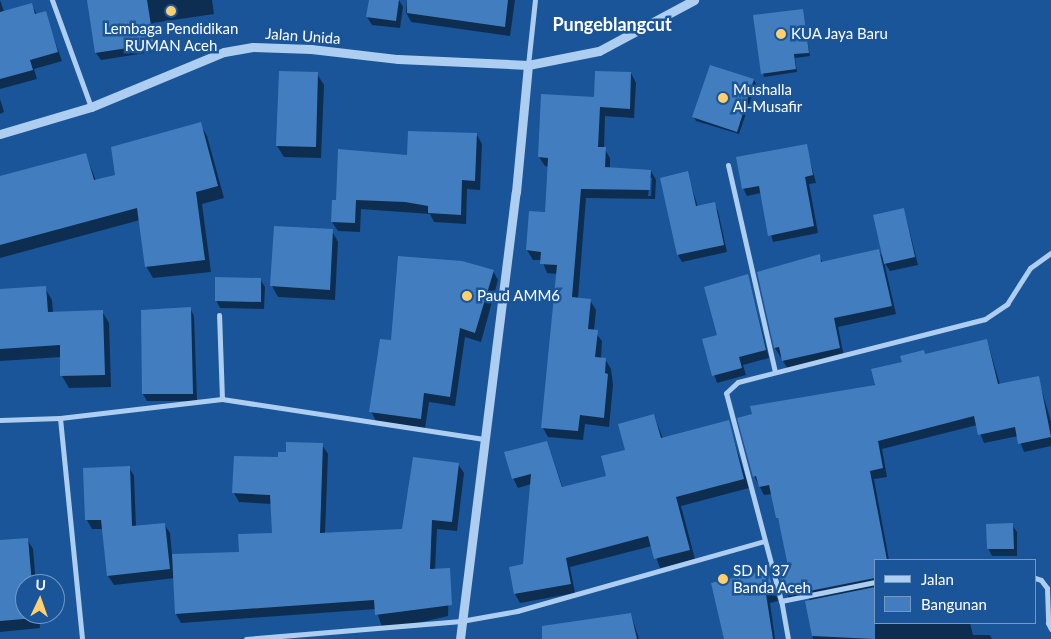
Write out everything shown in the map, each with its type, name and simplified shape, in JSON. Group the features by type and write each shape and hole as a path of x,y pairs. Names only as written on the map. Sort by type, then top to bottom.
{"street":[{"path":"52,0 91,107"},
{"path":"460,639 516,192 535,0"},
{"name":"Jalan Unida","path":"0,134 91,107 224,52 253,47 310,49 398,59 528,65 599,51 694,0"},
{"path":"728,165 775,372"},
{"path":"788,639 781,601 726,393 738,382 995,314 1007,304 1030,268 1051,253"},
{"path":"220,315 222,399"},
{"path":"0,420 60,418 222,399 484,439"},
{"path":"60,418 82,639"},
{"path":"246,639 461,621 517,611 764,541"},
{"path":"1036,578 1041,580 1047,588 1048,623 1051,629"},
{"path":"781,601 874,582"}],"building":[{"path":"87,0 147,0 154,44 95,53"},
{"path":"369,0 399,0 396,21 366,17"},
{"path":"407,0 508,0 505,27 407,13"},
{"path":"32,3 35,14 46,11 58,52 30,60 33,70 0,79 0,12"},
{"name":"KUA Jaya Baru","path":"803,9 809,53 794,54 796,69 761,74 753,15"},
{"name":"Mushalla Al-Musafir","path":"710,65 754,79 737,132 692,117"},
{"path":"279,71 318,72 316,147 276,146"},
{"path":"595,71 631,72 630,109 600,107 598,147 606,147 605,167 651,170 650,190 581,189 572,297 591,299 588,329 598,330 595,357 606,358 605,373 608,374 604,418 580,415 578,431 541,428 557,265 540,264 541,252 526,250 529,211 545,212 548,158 538,157 541,94 594,97"},
{"path":"201,122 218,186 196,192 205,260 145,267 137,208 0,245 0,176 86,153 94,180 115,175 111,147"},
{"path":"408,131 477,133 475,181 462,180 461,215 428,213 428,206 405,202 356,200 355,223 331,222 332,200 336,200 338,149 407,155"},
{"path":"807,144 813,175 805,177 814,226 768,236 759,186 742,189 736,157"},
{"path":"688,171 696,206 715,202 724,245 677,255 660,178"},
{"path":"904,208 915,257 884,264 873,215"},
{"path":"274,226 333,229 330,290 270,286"},
{"path":"879,249 892,306 834,318 840,348 782,361 779,347 774,348 757,272 820,254 821,262"},
{"path":"398,256 462,261 494,270 475,333 460,328 450,397 424,393 421,419 369,412 380,339 391,340"},
{"path":"748,274 766,350 739,357 742,368 712,376 702,339 717,335 704,287"},
{"path":"215,277 261,278 261,302 215,301"},
{"path":"46,286 48,312 103,310 105,375 60,376 60,345 0,349 0,289"},
{"path":"191,307 193,394 142,394 141,310"},
{"path":"987,339 998,384 1039,376 1051,437 1018,444 1015,427 978,435 974,416 878,441 883,468 870,471 887,559 874,559 874,578 804,592 803,587 783,591 777,568 788,566 778,518 776,518 769,485 759,487 756,476 753,477 737,418 752,414 750,406 875,385 871,369 902,362 900,356 924,350 925,354"},
{"path":"654,414 661,438 729,420 744,479 676,497 690,550 654,559 648,536 566,558 571,584 514,594 509,567 523,564 531,474 512,479 504,452 547,441 562,487 606,476 601,456 625,450 618,424"},
{"path":"286,442 323,443 320,533 402,529 413,457 459,463 452,522 432,520 430,569 450,568 452,605 375,615 374,600 175,614 172,554 239,552 238,534 272,533 270,495 232,493 234,456 278,457 278,452 286,452"},
{"path":"130,466 132,526 165,523 170,569 107,576 101,520 85,520 83,468"},
{"path":"1013,523 1014,549 987,549 986,524"},
{"path":"28,538 31,574 15,574 15,620 0,621 0,540"},
{"path":"768,570 774,592 766,594 773,639 724,639 711,583"},
{"path":"874,587 875,639 812,636 805,601"},
{"path":"631,613 637,639 542,639 542,626"}],"place":[{"name":"Lembaga Pendidikan RUMAN Aceh","path":"171,11"},
{"name":"KUA Jaya Baru","path":"781,34"},
{"name":"Mushalla Al-Musafir","path":"723,98"},
{"name":"Paud AMM6","path":"467,296"},
{"name":"SD N 37 Banda Aceh","path":"723,579"}],"district":[{"name":"Pungeblangcut","path":"612,24"}]}
